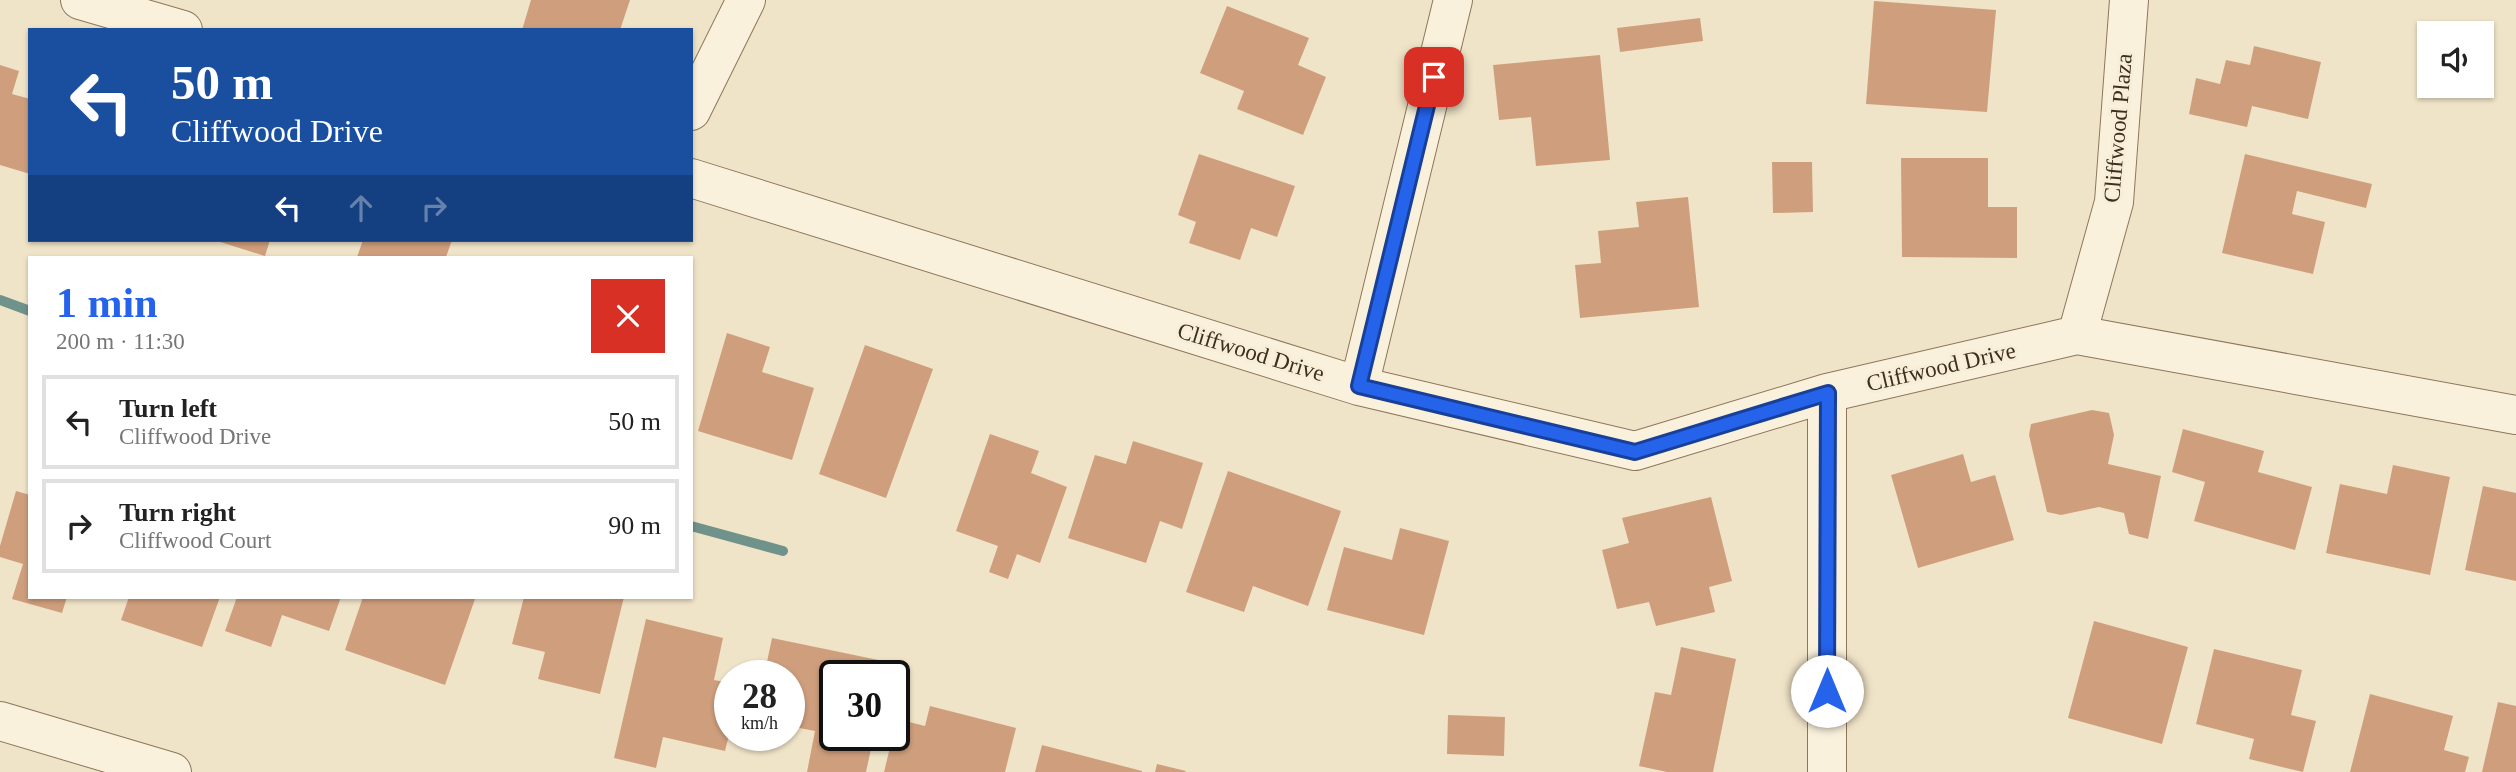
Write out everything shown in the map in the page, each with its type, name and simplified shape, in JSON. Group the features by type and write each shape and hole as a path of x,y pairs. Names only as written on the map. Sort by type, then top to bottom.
{"street":[{"path":"80,0 176,28"},
{"path":"693,107 746,0"},
{"path":"1359,386 1453,0"},
{"name":"Cliffwood Plaza","path":"2077,335 2114,202 2129,0"},
{"name":"Cliffwood Drive","path":"693,179 1359,386 1635,452 1828,393 2077,335 2516,415"},
{"path":"1827,772 1828,393"},
{"path":"0,721 172,772"}],"building":[{"path":"531,0 630,0 621,28 523,28"},
{"path":"1874,1 1996,10 1987,112 1866,104"},
{"path":"1227,6 1309,38 1298,65 1326,77 1303,135 1237,109 1244,91 1200,73"},
{"path":"1700,18 1703,41 1620,52 1617,28"},
{"path":"2254,46 2321,62 2308,119 2252,106 2247,127 2189,114 2196,78 2220,84 2226,60 2250,65"},
{"path":"1600,55 1610,160 1536,166 1531,117 1499,120 1493,65"},
{"path":"0,65 19,71 12,94 28,98 28,173 0,165"},
{"path":"1199,154 1295,186 1277,237 1251,228 1240,260 1189,243 1196,222 1178,215"},
{"path":"2245,154 2372,184 2366,208 2297,191 2292,214 2325,222 2313,274 2222,253"},
{"path":"1901,158 1988,158 1988,207 2017,207 2017,258 1902,257"},
{"path":"1772,162 1812,162 1813,212 1773,213"},
{"path":"1688,197 1699,307 1580,318 1575,265 1601,263 1598,231 1639,227 1636,202"},
{"path":"220,242 269,242 265,256"},
{"path":"362,242 451,242 446,256 357,256"},
{"path":"727,333 770,347 762,372 814,388 792,460 698,431"},
{"path":"865,345 933,369 886,498 819,474"},
{"path":"2092,410 2109,413 2114,435 2108,464 2161,476 2148,539 2129,534 2124,513 2099,507 2061,515 2047,512 2029,435 2031,424"},
{"path":"2183,429 2264,451 2258,472 2312,487 2295,550 2194,521 2205,482 2172,472"},
{"path":"990,434 1039,451 1031,473 1067,487 1040,563 1017,554 1008,579 989,572 998,546 956,531"},
{"path":"1133,441 1203,463 1182,529 1160,521 1146,563 1068,538 1095,455 1126,464"},
{"path":"1963,454 1971,482 1995,475 2014,540 1918,568 1891,475"},
{"path":"2393,465 2450,477 2430,575 2326,553 2340,484 2387,494"},
{"path":"1228,471 1341,511 1308,606 1253,586 1244,612 1186,592"},
{"path":"2483,486 2516,493 2516,581 2465,570"},
{"path":"16,491 28,494 28,599 66,599 62,613 12,599 23,564 0,557 0,546"},
{"path":"1711,497 1732,581 1709,587 1715,612 1656,626 1649,602 1617,609 1602,550 1629,543 1622,518"},
{"path":"1400,528 1449,541 1424,635 1327,610 1344,547 1392,560"},
{"path":"128,599 219,599 202,647 121,620"},
{"path":"236,599 340,599 329,631 282,615 271,647 225,631"},
{"path":"362,599 475,599 445,685 345,650"},
{"path":"523,599 624,599 600,694 538,679 545,652 512,644"},
{"path":"646,619 723,638 718,660 714,660 714,749 663,737 656,768 614,758"},
{"path":"2094,621 2188,647 2162,744 2068,718"},
{"path":"772,638 878,660 819,660 819,751 871,751 866,772 807,772 815,731 805,729 805,660 767,660"},
{"path":"1681,647 1736,659 1713,772 1667,772 1639,766 1655,692 1671,695"},
{"path":"2214,649 2302,670 2291,715 2316,721 2303,772 2249,759 2254,739 2196,724"},
{"path":"2370,694 2453,716 2444,750 2469,757 2465,772 2350,772"},
{"path":"2498,702 2516,706 2516,772 2482,772"},
{"path":"930,706 1016,728 1005,772 884,772 889,751 910,751 910,722 925,726"},
{"path":"1448,715 1505,717 1504,756 1447,754"},
{"path":"1042,745 1142,771 1142,772 1035,772"},
{"path":"1157,764 1186,771 1155,772"}],"waterway":[{"path":"0,300 28,310"},
{"path":"693,527 783,551"}],"route":[{"path":"1434,77 1359,386 1635,452 1828,393 1827,691"}]}
